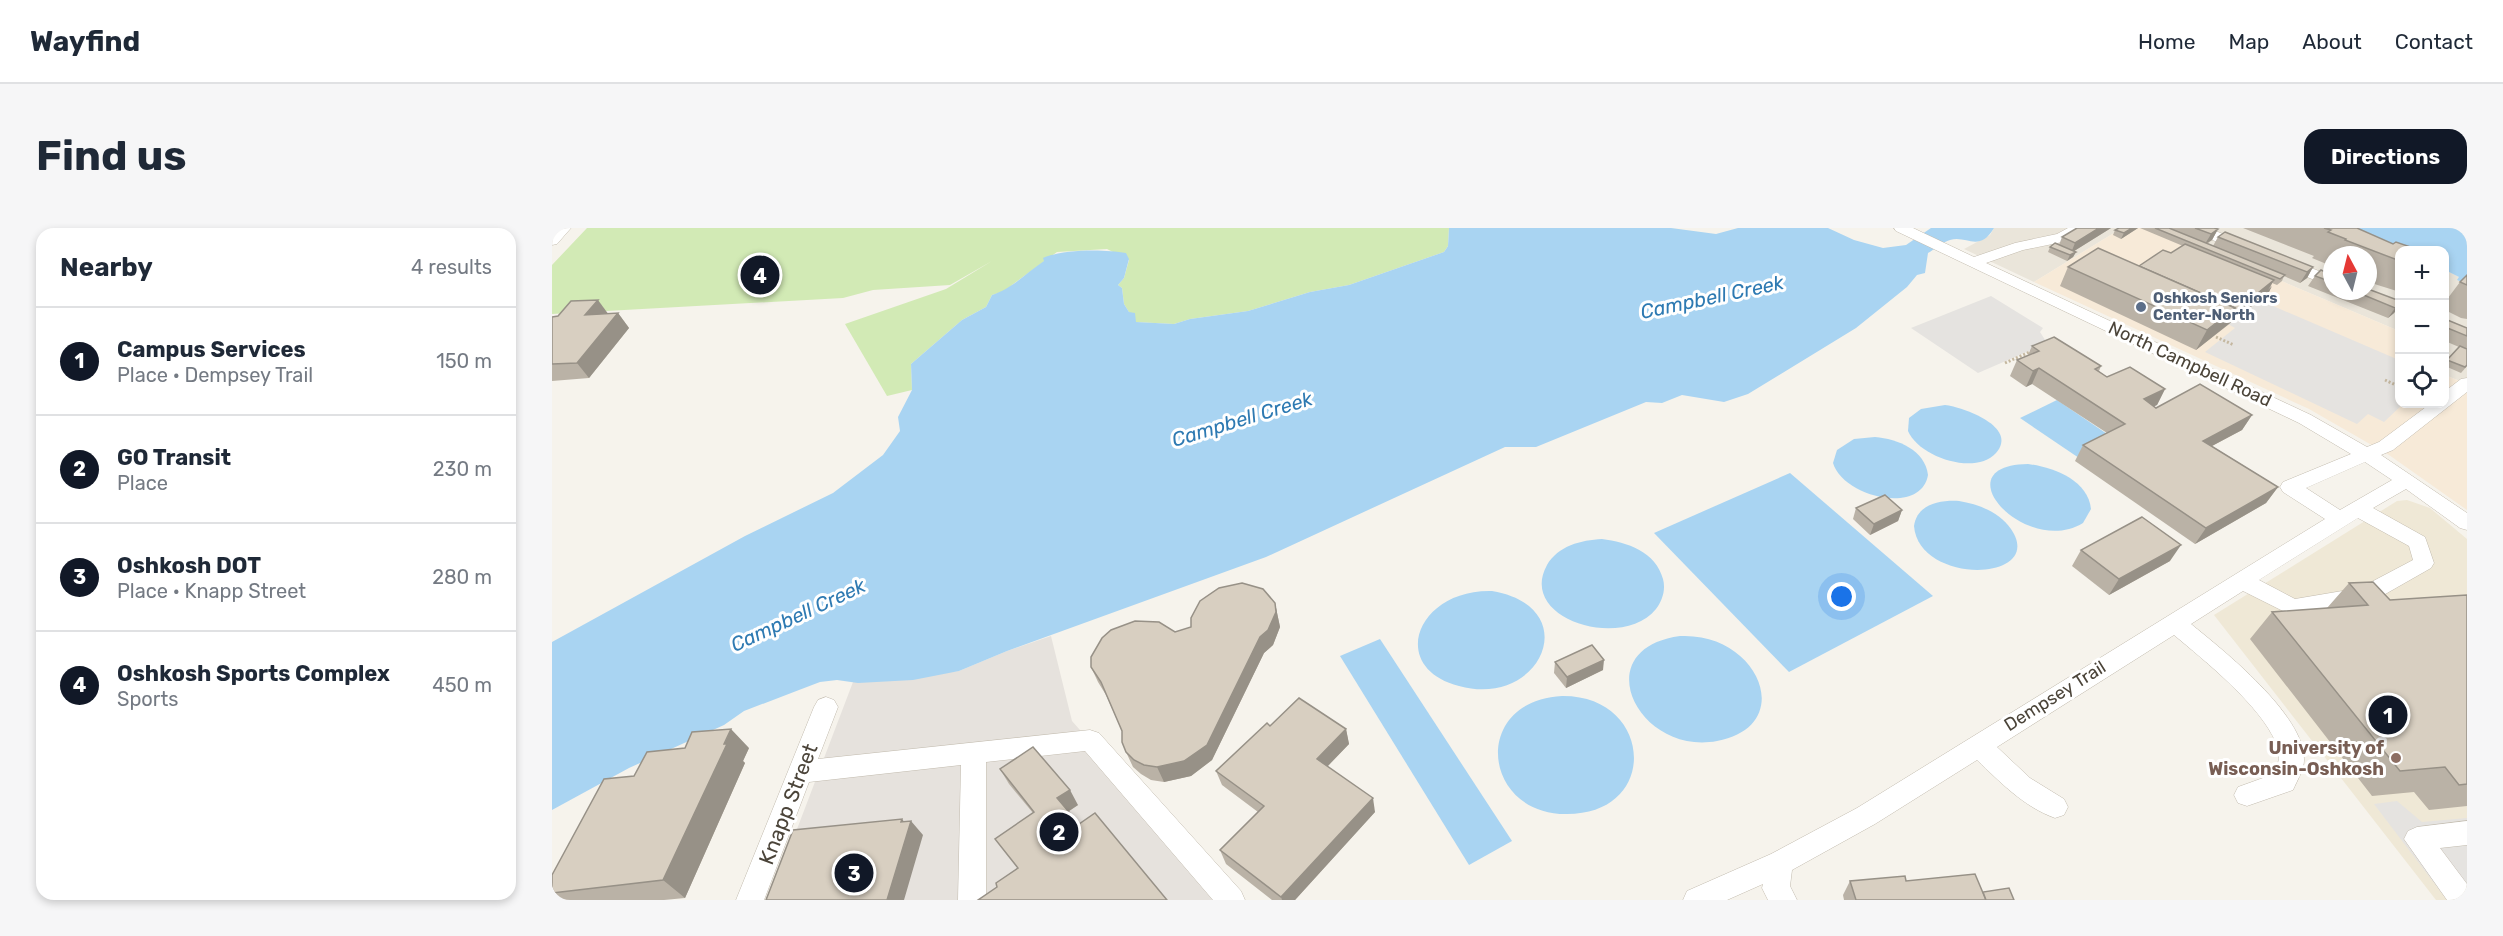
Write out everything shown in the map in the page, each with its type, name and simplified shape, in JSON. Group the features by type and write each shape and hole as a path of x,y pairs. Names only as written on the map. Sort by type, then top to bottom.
{"street":[{"path":"552,241 564,228"},
{"name":"North Campbell Road","path":"1901,228 2276,404 2369,455 2467,523"},
{"path":"1973,262 2020,246 2062,238 2078,228"},
{"path":"2195,228 2323,278"},
{"path":"2449,398 2467,383"},
{"path":"2241,580 2293,608 2365,595 2424,563 2418,542 2289,487 2386,446 2436,408"},
{"name":"Dempsey Trail","path":"1697,900 1780,863 1866,816 2241,580 2407,480"},
{"path":"2174,622 2241,680 2283,730 2292,759 2284,782 2247,795"},
{"name":"Knapp Street","path":"750,900 826,707"},
{"path":"801,772 1090,740 1231,900"},
{"path":"1978,744 2021,786 2055,807"},
{"path":"969,898 974,753"},
{"path":"2463,900 2417,839 2467,833"},
{"path":"1780,863 1776,888 1783,900"}],"path":[{"path":"2216,337 2234,345"},
{"path":"2005,363 2036,349"},
{"path":"2385,380 2395,385"}],"shaded area":[{"path":"1994,228 2122,228 2034,282 1964,249 1990,235"},
{"path":"2122,228 2157,228 2395,329 2395,408 2449,408 2449,377 2467,384 2467,510 2389,455 2309,409 2034,282"},
{"path":"2157,228 2348,228 2395,249 2395,329 2326,300 2377,300 2377,246 2323,246 2323,299"},
{"path":"2449,272 2467,284 2467,384 2449,377"},
{"path":"1991,296 2043,328 2040,332 2047,343 1978,373 1911,328"},
{"path":"2259,300 2395,358 2395,408 2399,408 2384,422 2368,414 2357,424 2205,352 2235,328 2228,324"},
{"name":"University of Wisconsin-Oshkosh","path":"2407,500 2430,508 2467,539 2467,900 2436,900 2214,615 2397,501"},
{"path":"1051,636 1072,721 1231,900 770,900 853,682 959,671"},
{"path":"2397,801 2422,822 2467,818 2467,900 2447,900 2374,804"}],"green space":[{"path":"587,228 1449,228 1448,246 1444,252 1349,285 1310,292 1248,311 1190,319 1174,324 1135,322 1124,304 1122,288 1118,285 1124,278 1129,260 1107,249 1057,252 1012,285 1009,290 992,295 986,307 962,320 911,364 912,390 887,396 845,324 946,289 992,261 950,285 873,290 843,298 552,314 552,265"}],"water":[{"name":"Campbell Creek","path":"1449,228 1671,228 1716,234 1738,228 1828,228 1854,240 1883,248 1906,245 1931,228 1994,228 1983,240 1973,242 1950,240 1928,253 1925,273 1917,275 1907,287 1856,328 1748,394 1724,402 1682,395 1662,403 1646,402 1536,447 1505,447 1266,557 1007,651 959,671 913,680 858,683 837,680 820,682 744,711 724,725 629,768 552,810 552,642 745,536 833,493 883,455 900,431 898,417 912,390 911,364 962,320 986,307 992,295 1019,280 1044,261 1043,258 1061,253 1084,251 1126,253 1129,259 1124,278 1118,285 1122,288 1124,304 1129,312 1135,313 1136,322 1174,324 1190,319 1248,311 1310,292 1349,285 1444,252 1448,246"},
{"path":"2348,228 2467,228 2467,284 2457,280 2459,277 2449,272 2449,246 2395,246 2395,249"},
{"path":"2057,400 2116,440 2079,458 2020,418"},
{"path":"1945,405 1975,414 1995,427 2000,435 2001,444 1996,453 1987,460 1962,463 1948,460 1923,449 1908,431 1909,418 1921,409"},
{"path":"1875,437 1901,443 1922,459 1928,475 1922,488 1912,495 1898,498 1882,497 1866,493 1851,485 1840,475 1833,463 1837,450 1854,439"},
{"path":"2028,464 2058,472 2083,490 2091,509 2083,523 2061,531 2038,529 2017,520 2001,507 1992,492 1991,479 2003,468"},
{"path":"1790,473 1933,596 1789,672 1654,533"},
{"path":"1944,501 1959,501 1988,510 2006,523 2011,529 2017,547 2012,559 1997,567 1978,570 1956,567 1936,559 1921,546 1914,526 1920,513 1930,505"},
{"path":"1602,539 1639,550 1654,562 1659,570 1664,583 1662,599 1656,609 1640,621 1620,627 1599,628 1578,623 1559,614 1547,601 1542,584 1547,565 1552,558 1571,545"},
{"path":"1492,591 1521,601 1538,616 1544,634 1542,653 1530,670 1512,683 1488,689 1459,686 1437,676 1423,663 1418,647 1420,631 1430,615 1445,602 1466,594"},
{"path":"1680,636 1708,639 1730,649 1748,664 1758,681 1762,700 1756,718 1742,732 1717,741 1689,741 1665,733 1646,718 1633,699 1629,679 1635,660 1651,645"},
{"path":"1380,639 1512,841 1469,865 1340,656"},
{"path":"1562,696 1592,701 1614,714 1628,733 1634,755 1631,776 1619,795 1598,809 1567,814 1539,809 1517,797 1504,778 1498,757 1501,736 1512,717 1532,703"}],"building":[{"path":"2077,228 2099,228 2075,243 2062,237"},
{"path":"2132,228 2124,233 2115,230"},
{"path":"2155,228 2169,228 2285,275 2280,279"},
{"path":"2195,228 2214,228 2218,229 2211,234"},
{"path":"2324,228 2357,228 2393,244 2396,242 2408,246 2395,246 2395,259 2377,252 2377,246 2361,246 2328,232 2331,230"},
{"path":"2225,232 2313,267 2307,272 2218,237"},
{"path":"2055,243 2076,252 2070,255 2050,247"},
{"path":"2185,244 2274,280 2233,313 2235,308 2139,266 2163,250 2171,253"},
{"path":"2098,248 2235,308 2207,330 2068,267"},
{"path":"2321,270 2323,271 2323,279 2315,276"},
{"path":"2467,275 2467,285 2460,282"},
{"path":"2377,292 2395,299 2395,308 2376,300"},
{"path":"598,300 585,315 618,313 577,363 552,364 552,317 558,316 571,301"},
{"path":"2449,321 2467,328 2467,336 2449,329"},
{"path":"2054,337 2101,366 2095,369 2107,377 2130,367 2165,389 2144,399 2156,408 2200,384 2252,415 2203,441 2278,487 2206,528 2083,445 2125,424 2039,368 2033,371 2017,360 2039,351 2032,346"},
{"path":"2460,346 2467,349 2465,367 2449,361"},
{"path":"1885,495 1902,510 1874,524 1856,508"},
{"path":"2142,517 2181,545 2119,579 2081,550"},
{"path":"2373,582 2390,600 2467,595 2467,784 2459,785 2445,767 2400,771 2272,612 2368,605 2349,583"},
{"path":"1242,583 1263,589 1275,603 1276,612 1268,630 1260,637 1207,745 1184,761 1157,767 1144,765 1134,760 1126,752 1122,742 1122,731 1101,682 1091,667 1091,657 1102,638 1111,630 1135,621 1159,622 1175,632 1191,627 1191,618 1200,601 1219,588"},
{"path":"1592,645 1604,660 1567,677 1555,662"},
{"path":"1299,698 1346,729 1317,759 1373,798 1281,897 1220,850 1264,806 1216,771 1267,723 1270,726"},
{"path":"731,729 724,744 727,744 663,880 552,893 552,875 604,779 634,776 647,752 685,748 692,732"},
{"path":"1033,747 1070,790 1057,798 1079,824 1095,813 1167,900 978,900 997,887 996,883 1018,868 995,839 1034,812 1000,769"},
{"path":"902,819 901,822 911,821 887,900 766,900 793,830"},
{"path":"1975,874 1986,900 1856,900 1850,881 1905,876 1906,881"},
{"path":"2009,888 2014,900 1986,900 1983,892"}],"place":[{"name":"Oshkosh Sports Complex","path":"760,275"},
{"name":"Oshkosh Seniors Center-North","path":"2141,307"},
{"name":"Campus Services","path":"2388,715"},
{"name":"University of Wisconsin-Oshkosh","path":"2396,758"},
{"name":"GO Transit","path":"1059,832"},
{"name":"Oshkosh DOT","path":"854,873"}]}
